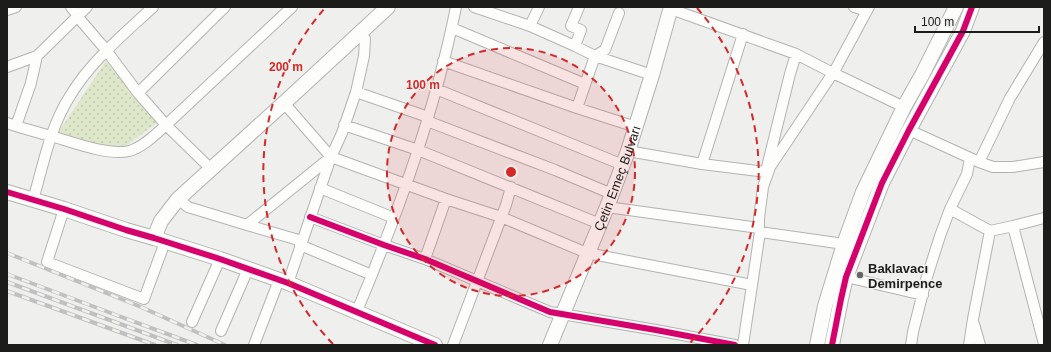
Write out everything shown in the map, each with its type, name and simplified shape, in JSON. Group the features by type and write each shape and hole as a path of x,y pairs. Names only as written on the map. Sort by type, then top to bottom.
{"street":[{"path":"7,10 16,7"},
{"path":"71,7 166,125 212,170"},
{"path":"7,67 38,56 87,7"},
{"path":"33,200 51,136 69,97 85,74 106,50 153,7"},
{"path":"138,92 225,7"},
{"path":"38,56 31,83 11,125 93,149 114,152 128,151 136,148 148,140 166,125 292,7"},
{"path":"64,209 47,262 144,299 160,240 161,221 178,200 388,7"},
{"path":"357,311 384,245 418,150 436,89 456,7"},
{"path":"474,7 530,26 595,56 652,75"},
{"path":"530,26 539,7"},
{"path":"575,46 581,30 572,26 579,7"},
{"path":"763,187 770,167 833,73 868,9 854,7"},
{"path":"817,345 826,306 844,244 863,192 904,107 922,75 956,7"},
{"path":"832,345 846,277 882,183 909,130 964,31 972,7"},
{"path":"671,8 796,54 904,107"},
{"name":"Çetin Emeç Bulvarı","path":"550,345 610,200 628,151 671,8"},
{"path":"577,108 595,56 605,50 619,13"},
{"path":"452,28 585,84"},
{"path":"254,345 301,243 331,157 342,133 356,92 364,56 365,39 361,33"},
{"path":"702,164 743,34"},
{"path":"911,345 923,295 940,236 950,209 974,160 1044,42"},
{"path":"743,345 760,230 759,218 763,187 796,54"},
{"path":"443,61 636,127"},
{"path":"436,89 622,165"},
{"path":"356,92 555,170 610,200 760,230 844,244"},
{"path":"284,103 331,157 406,185 501,217 588,253 752,285"},
{"path":"344,125 418,150 600,224"},
{"path":"909,130 974,160 993,167 1013,167 1044,162"},
{"path":"628,151 702,164 766,172"},
{"path":"247,225 331,157"},
{"path":"453,345 511,187"},
{"path":"320,188 394,218"},
{"path":"7,192 220,259 283,281 435,345"},
{"path":"425,259 446,199"},
{"path":"178,200 188,207 301,243 372,275"},
{"path":"950,209 990,231 1044,219"},
{"path":"310,217 425,259 550,312 735,345"},
{"path":"1013,226 1044,344"},
{"path":"969,345 990,231"},
{"path":"192,322 220,259"},
{"path":"221,331 248,269"},
{"path":"846,277 923,295"},
{"path":"973,319 980,345"},
{"path":"541,345 556,332"},
{"path":"679,345 680,334"}],"green space":[{"path":"106,61 158,122 126,146 97,145 58,133"}],"railway":[{"path":"7,253 141,307 225,345"},
{"path":"7,274 197,345"},
{"path":"7,282 177,345"},
{"path":"7,291 155,345"}],"cycle path":[{"path":"832,345 846,277 882,183 963,31 972,7"},
{"path":"7,192 220,259 288,283 435,345"},
{"path":"310,217 425,259 550,312 735,345"}],"place":[{"name":"Baklavacı Demirpence","path":"860,275"}]}
